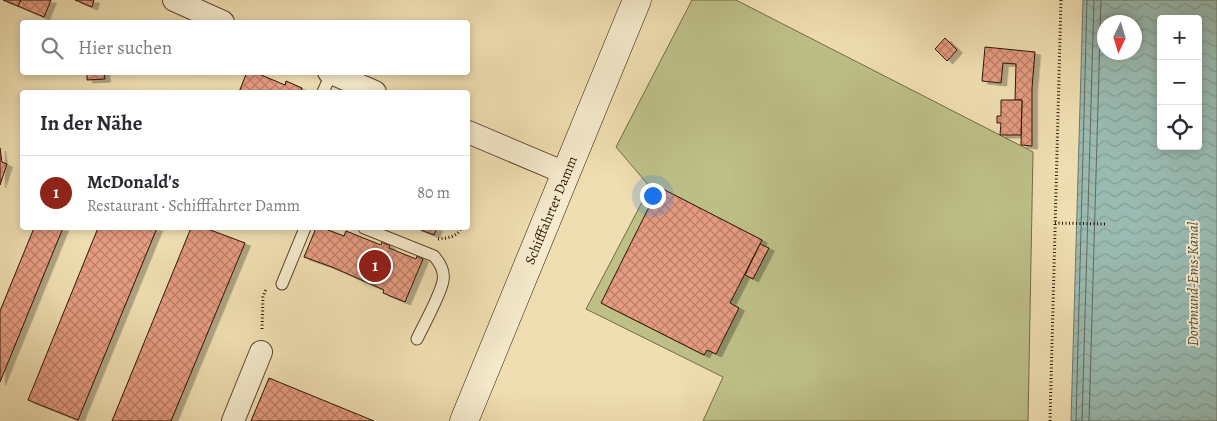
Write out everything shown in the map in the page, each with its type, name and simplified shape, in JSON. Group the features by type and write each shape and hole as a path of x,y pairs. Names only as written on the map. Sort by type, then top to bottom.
{"main road":[{"name":"Schifffahrter Damm","path":"464,421 637,0"}],"street":[{"path":"174,0 219,20"},
{"path":"328,80 368,90"},
{"path":"470,133 565,173"},
{"path":"233,421 261,352"}],"lane":[{"path":"282,284 304,230"},
{"path":"369,230 434,256 440,263 443,281 417,339"}],"path":[{"path":"1050,421 1061,0"},
{"path":"1055,222 1105,224"},
{"path":"437,239 450,238 460,230"},
{"path":"261,352 263,297"}],"green space":[{"path":"692,0 736,0 1033,152 1028,421 703,421 723,377 586,309 650,187 616,147"}],"water":[{"name":"Dortmund-Ems-Kanal","path":"1083,0 1217,0 1217,421 1071,421"}],"building":[{"path":"3,0 21,0 18,6"},
{"path":"21,0 51,0 44,17 18,6"},
{"path":"75,0 94,0 92,7"},
{"path":"945,38 957,50 947,61 935,49"},
{"path":"985,47 1035,52 1032,88 1032,146 1021,145 1022,100 1015,100 1016,64 1003,63 1001,83 982,81"},
{"path":"87,75 104,75 105,79 87,80"},
{"path":"246,75 261,75 285,85 286,81 302,88 301,90 240,90"},
{"path":"1001,100 1022,100 1021,135 1000,135 1001,123 997,123 997,116 1001,116"},
{"path":"0,148 2,162 7,164 0,185"},
{"path":"659,187 762,240 730,303 739,308 716,354 707,350 704,355 601,303"},
{"path":"33,230 62,230 0,382 0,311"},
{"path":"97,230 156,230 78,420 28,400"},
{"path":"190,230 210,230 245,243 171,421 112,421"},
{"path":"315,230 328,230 344,236 346,231 381,245 382,242 390,246 389,248 416,259 417,256 423,259 405,302 383,293 384,290 304,257"},
{"path":"421,230 436,230 434,235"},
{"path":"760,244 769,248 753,279 745,275"},
{"path":"269,378 374,421 251,421"}],"place":[{"name":"McDonald's","path":"375,266"}]}
